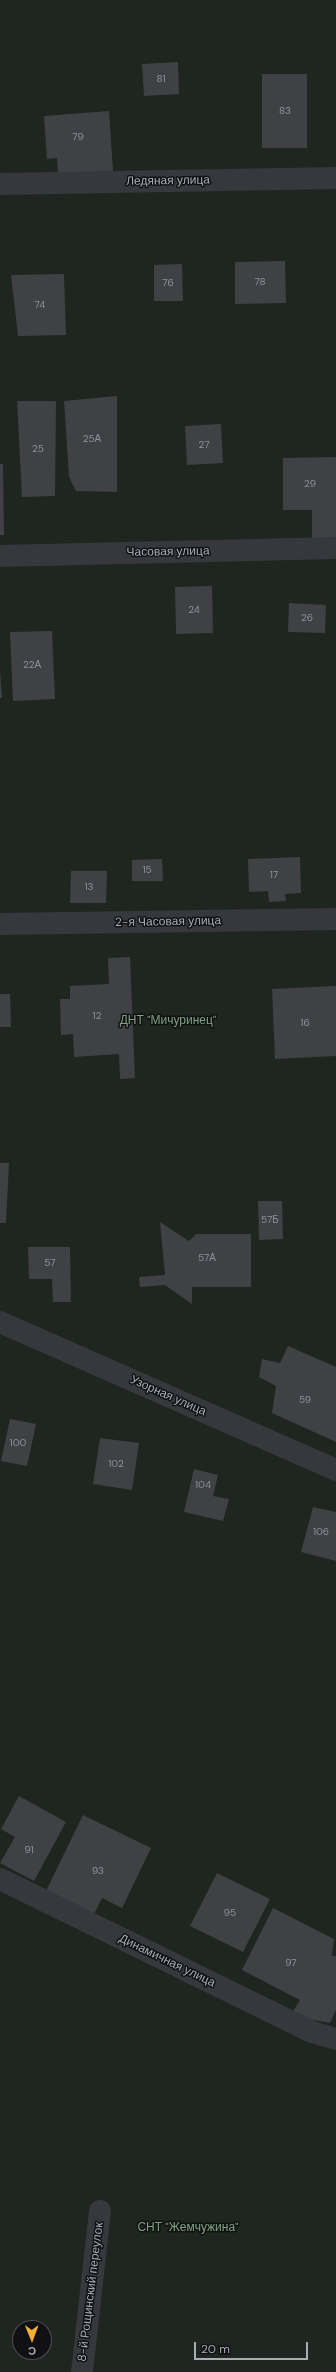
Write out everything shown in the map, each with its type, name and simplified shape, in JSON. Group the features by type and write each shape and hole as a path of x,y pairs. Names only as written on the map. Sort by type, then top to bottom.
{"street":[{"name":"Ледяная улица","path":"0,184 336,178"},
{"name":"Часовая улица","path":"0,556 336,548"},
{"name":"2-я Часовая улица","path":"0,924 336,920"},
{"name":"Узорная улица","path":"0,1322 336,1470"},
{"name":"Динамичная улица","path":"0,1879 312,2032 336,2038"},
{"name":"8-й Рощинский переулок","path":"82,2372 100,2211"}],"green space":[{"name":"ДНТ \"Мичуринец\"","path":"0,0 336,0 336,2372 0,2372"}],"building":[{"path":"178,62 179,94 144,96 142,64"},
{"path":"262,74 307,74 307,148 262,148"},
{"path":"109,111 113,171 58,175 57,158 47,159 44,116"},
{"path":"285,261 286,303 235,304 235,262"},
{"path":"182,264 183,301 154,301 154,265"},
{"path":"64,274 66,335 18,336 11,275"},
{"path":"117,396 117,492 76,491 69,477 64,401"},
{"path":"17,401 56,401 55,496 22,497"},
{"path":"221,424 223,463 187,465 185,426"},
{"path":"336,457 336,545 312,545 312,510 283,510 283,458"},
{"path":"0,464 3,464 4,535 0,535"},
{"path":"212,586 213,633 176,634 175,587"},
{"path":"289,603 326,605 325,633 288,632"},
{"path":"52,631 55,699 13,701 10,632"},
{"path":"0,671 2,698 0,698"},
{"path":"300,857 301,893 285,894 286,901 269,902 268,891 249,892 248,859"},
{"path":"162,859 163,881 132,881 132,860"},
{"path":"71,871 107,871 106,903 70,903"},
{"path":"130,957 135,1078 120,1079 119,1054 74,1057 73,1034 61,1035 60,999 70,999 70,986 109,984 108,958"},
{"path":"336,986 336,1056 275,1059 272,989"},
{"path":"0,994 10,994 11,1027 0,1027"},
{"path":"0,1163 9,1163 6,1223 0,1223"},
{"path":"258,1201 282,1201 283,1239 259,1240"},
{"path":"160,1222 189,1241 196,1234 251,1234 251,1287 192,1287 192,1304 165,1285 140,1287 139,1277 165,1275"},
{"path":"28,1247 70,1247 71,1302 53,1302 52,1279 29,1279"},
{"path":"288,1346 336,1367 336,1442 272,1413 276,1386 259,1377 262,1359 280,1363"},
{"path":"10,1419 36,1424 27,1466 1,1461"},
{"path":"100,1438 139,1443 132,1490 93,1484"},
{"path":"194,1469 218,1475 213,1496 229,1499 223,1521 184,1512"},
{"path":"313,1507 336,1512 336,1561 301,1552"},
{"path":"19,1796 66,1822 34,1881 0,1863 15,1837 1,1829"},
{"path":"83,1815 151,1848 122,1908 102,1898 93,1916 45,1893"},
{"path":"217,1873 270,1899 243,1952 190,1926"},
{"path":"273,1908 334,1939 332,1956 336,1956 336,2010 330,2023 290,2016 300,2000 242,1970"}],"park label":[{"name":"СНТ \"Жемчужина\"","path":"188,2228"}]}
